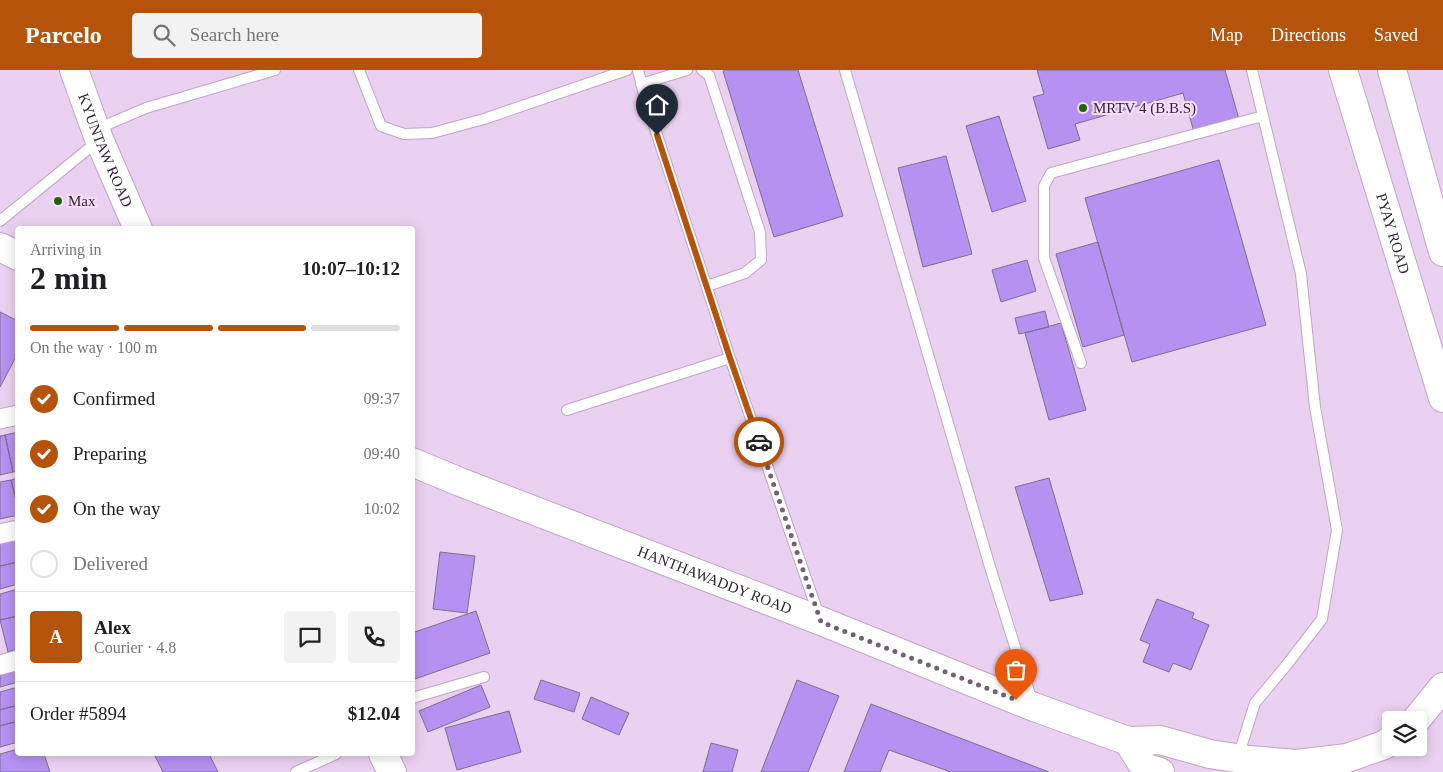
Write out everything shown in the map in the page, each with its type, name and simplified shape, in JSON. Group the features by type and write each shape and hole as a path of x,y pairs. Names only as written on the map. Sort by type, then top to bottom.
{"main road":[{"name":"KYUNTAW ROAD","path":"74,70 98,134 137,226"},
{"name":"PYAY ROAD","path":"1343,70 1443,398"},
{"path":"1392,70 1443,252"},
{"path":"0,247 15,254"},
{"name":"HANTHAWADDY ROAD","path":"415,463 1034,707 1128,741 1160,740 1210,754 1297,764 1347,758 1382,746"},
{"path":"1423,711 1443,687"},
{"path":"1128,741 1144,767 1160,772"},
{"path":"385,756 392,772"}],"street":[{"path":"0,419 15,416"},
{"path":"0,534 15,531"}],"lane":[{"path":"0,220 98,134 146,108 275,70"},
{"path":"359,70 381,126 404,134 432,133 475,121 627,70"},
{"path":"638,70 645,98 730,358 821,622"},
{"path":"641,84 687,70"},
{"path":"702,70 709,75 760,232 761,260 745,273 707,286"},
{"path":"845,70 987,558 1034,707"},
{"path":"1238,758 1255,703 1322,619 1337,530 1315,406 1301,274 1252,70"},
{"path":"1081,364 1044,258 1044,186 1051,173 1263,116"},
{"path":"567,410 730,358"},
{"path":"415,697 484,677"},
{"path":"296,772 332,756"}],"building":[{"path":"798,70 843,216 774,237 723,71"},
{"name":"MRTV 4 (B.B.S)","path":"1037,70 1225,70 1239,119 1194,132 1183,93 1075,124 1080,140 1048,149 1033,97 1044,94"},
{"path":"999,116 1026,201 992,212 966,126"},
{"path":"946,156 972,254 923,267 898,168"},
{"path":"1219,160 1266,325 1132,362 1085,198"},
{"path":"1098,242 1124,335 1083,347 1056,254"},
{"path":"1027,260 1036,291 1001,302 992,270"},
{"path":"1045,311 1049,327 1019,334 1015,318"},
{"path":"0,312 15,320 15,359 0,387"},
{"path":"1061,323 1086,410 1049,420 1025,333"},
{"path":"15,433 15,472 13,472 5,435"},
{"path":"5,435 13,472 0,475 0,436"},
{"path":"1049,478 1083,594 1050,601 1015,487"},
{"path":"15,479 15,496 11,480"},
{"path":"11,480 15,496 15,516 0,519 0,482"},
{"path":"14,538 15,563 0,566 0,541"},
{"path":"440,552 475,556 467,613 433,609"},
{"path":"15,563 15,585 0,589 0,566"},
{"path":"15,590 15,617 0,620 0,594"},
{"path":"1157,599 1194,613 1192,618 1209,625 1191,670 1173,663 1169,672 1143,662 1150,644 1140,640"},
{"path":"476,611 490,653 415,679 415,632"},
{"path":"15,617 15,650 8,652 0,620"},
{"path":"14,666 15,683 0,687 0,669"},
{"path":"541,680 580,693 574,712 534,699"},
{"path":"797,680 839,696 808,772 761,772"},
{"path":"481,685 490,707 428,732 419,711"},
{"path":"15,688 15,706 0,710 0,692"},
{"path":"591,697 629,713 619,735 582,719"},
{"path":"871,704 1049,772 951,772 889,750 880,772 844,772"},
{"path":"15,706 15,722 0,726 0,710"},
{"path":"509,711 521,752 457,770 445,728"},
{"path":"15,722 15,743 0,747 0,726"},
{"path":"711,743 738,750 732,772 703,772"},
{"path":"15,750 15,756 45,756 50,772 0,772 0,754"},
{"path":"155,756 210,756 218,772 163,772"}],"way so far":[{"path":"759,442 821,622 1016,700"}],"place":[{"name":"MRTV 4 (B.B.S)","path":"1083,108"},
{"name":"Max","path":"58,201"}],"route":[{"path":"657,135 759,442"}]}
